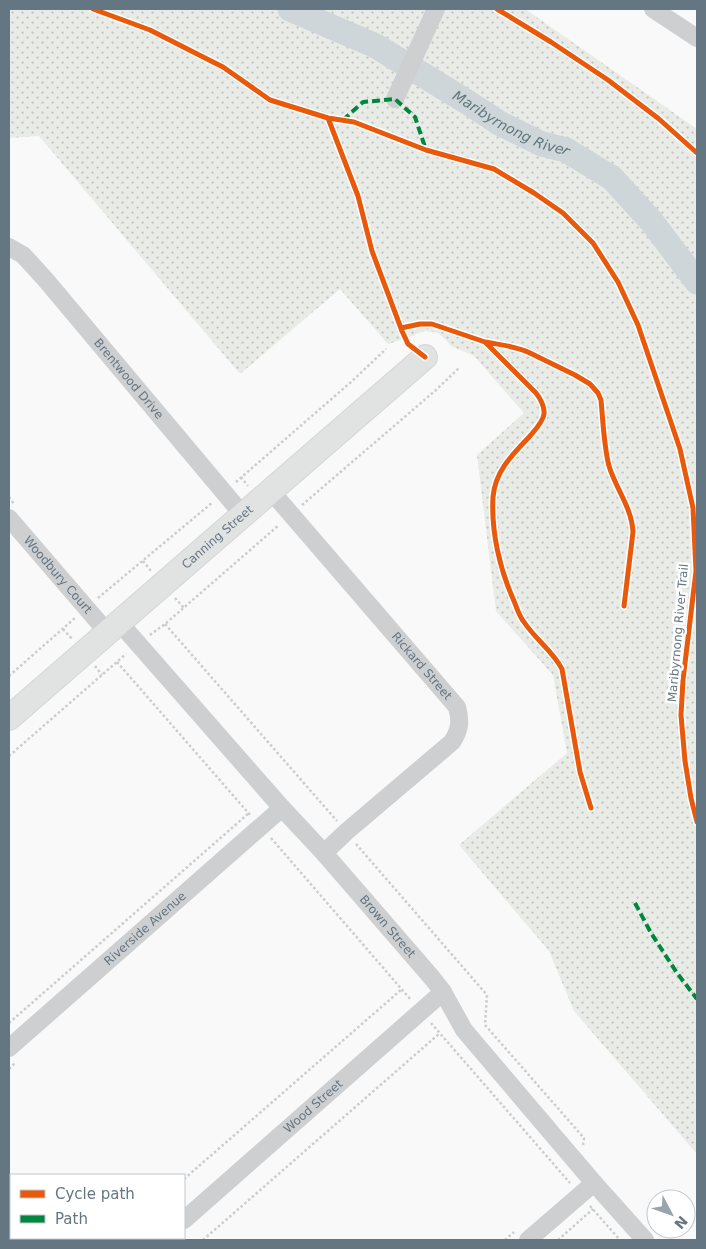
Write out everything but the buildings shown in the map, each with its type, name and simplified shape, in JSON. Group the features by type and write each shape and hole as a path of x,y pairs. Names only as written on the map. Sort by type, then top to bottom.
{"street":[{"path":"395,99 436,9"},
{"path":"653,9 697,38"},
{"name":"Brentwood Drive","path":"9,247 23,255 45,279 224,492 263,497"},
{"name":"Canning Street","path":"9,718 425,357"},
{"name":"Rickard Street","path":"263,497 291,515 456,707 459,715 460,724 457,735 452,742 324,853"},
{"name":"Woodbury Court","path":"9,518 87,608 113,627"},
{"name":"Brown Street","path":"113,627 138,644 434,979 464,1030 645,1240"},
{"name":"Riverside Avenue","path":"9,1048 282,808"},
{"name":"Wood Street","path":"185,1219 443,992"},
{"path":"528,1240 594,1183"}],"path":[{"path":"9,676 351,382 386,349"},
{"path":"241,477 263,497 301,506 428,397 460,366"},
{"path":"9,756 291,515"},
{"path":"164,624 487,995 485,1025 584,1138 583,1152"},
{"path":"117,662 620,1240"},
{"path":"9,1022 249,813"},
{"path":"185,1178 402,989"},
{"path":"204,1240 440,1033"},
{"path":"558,1240 593,1209"}],"shaded area":[{"path":"9,9 525,9 697,129 697,1154 574,1011 549,951 459,845 567,753 553,675 496,611 477,455 524,413 474,356 451,346 438,333 426,331 388,344 340,289 240,374 39,136 9,138"}],"waterway":[{"name":"Maribyrnong River","path":"290,9 376,46 501,124 542,144 566,150 612,178 652,222 697,282"}],"marked path":[{"path":"343,120 363,102 395,99 415,117 426,150"},
{"path":"635,903 651,933 677,973 697,999"}],"cycle path":[{"name":"Maribyrnong River Trail","path":"93,9 150,30 223,67 270,100 328,118 354,122 426,150 494,169 563,213 593,243 618,282 638,325 680,449 693,508 696,571 683,680 681,715 685,761 697,822"},
{"path":"497,9 608,80 659,119 697,153"},
{"path":"328,118 358,196 372,251 402,331 408,344 425,357"},
{"path":"401,328 420,324 432,324 485,342 536,393 544,408 544,414 540,423 511,456 497,479 493,497 493,524 505,577 521,617 533,634 554,656 562,669 580,772 591,808"},
{"path":"485,342 514,347 530,353 575,375 590,384 598,393 601,400 609,466 632,523 633,532 624,606"}]}
